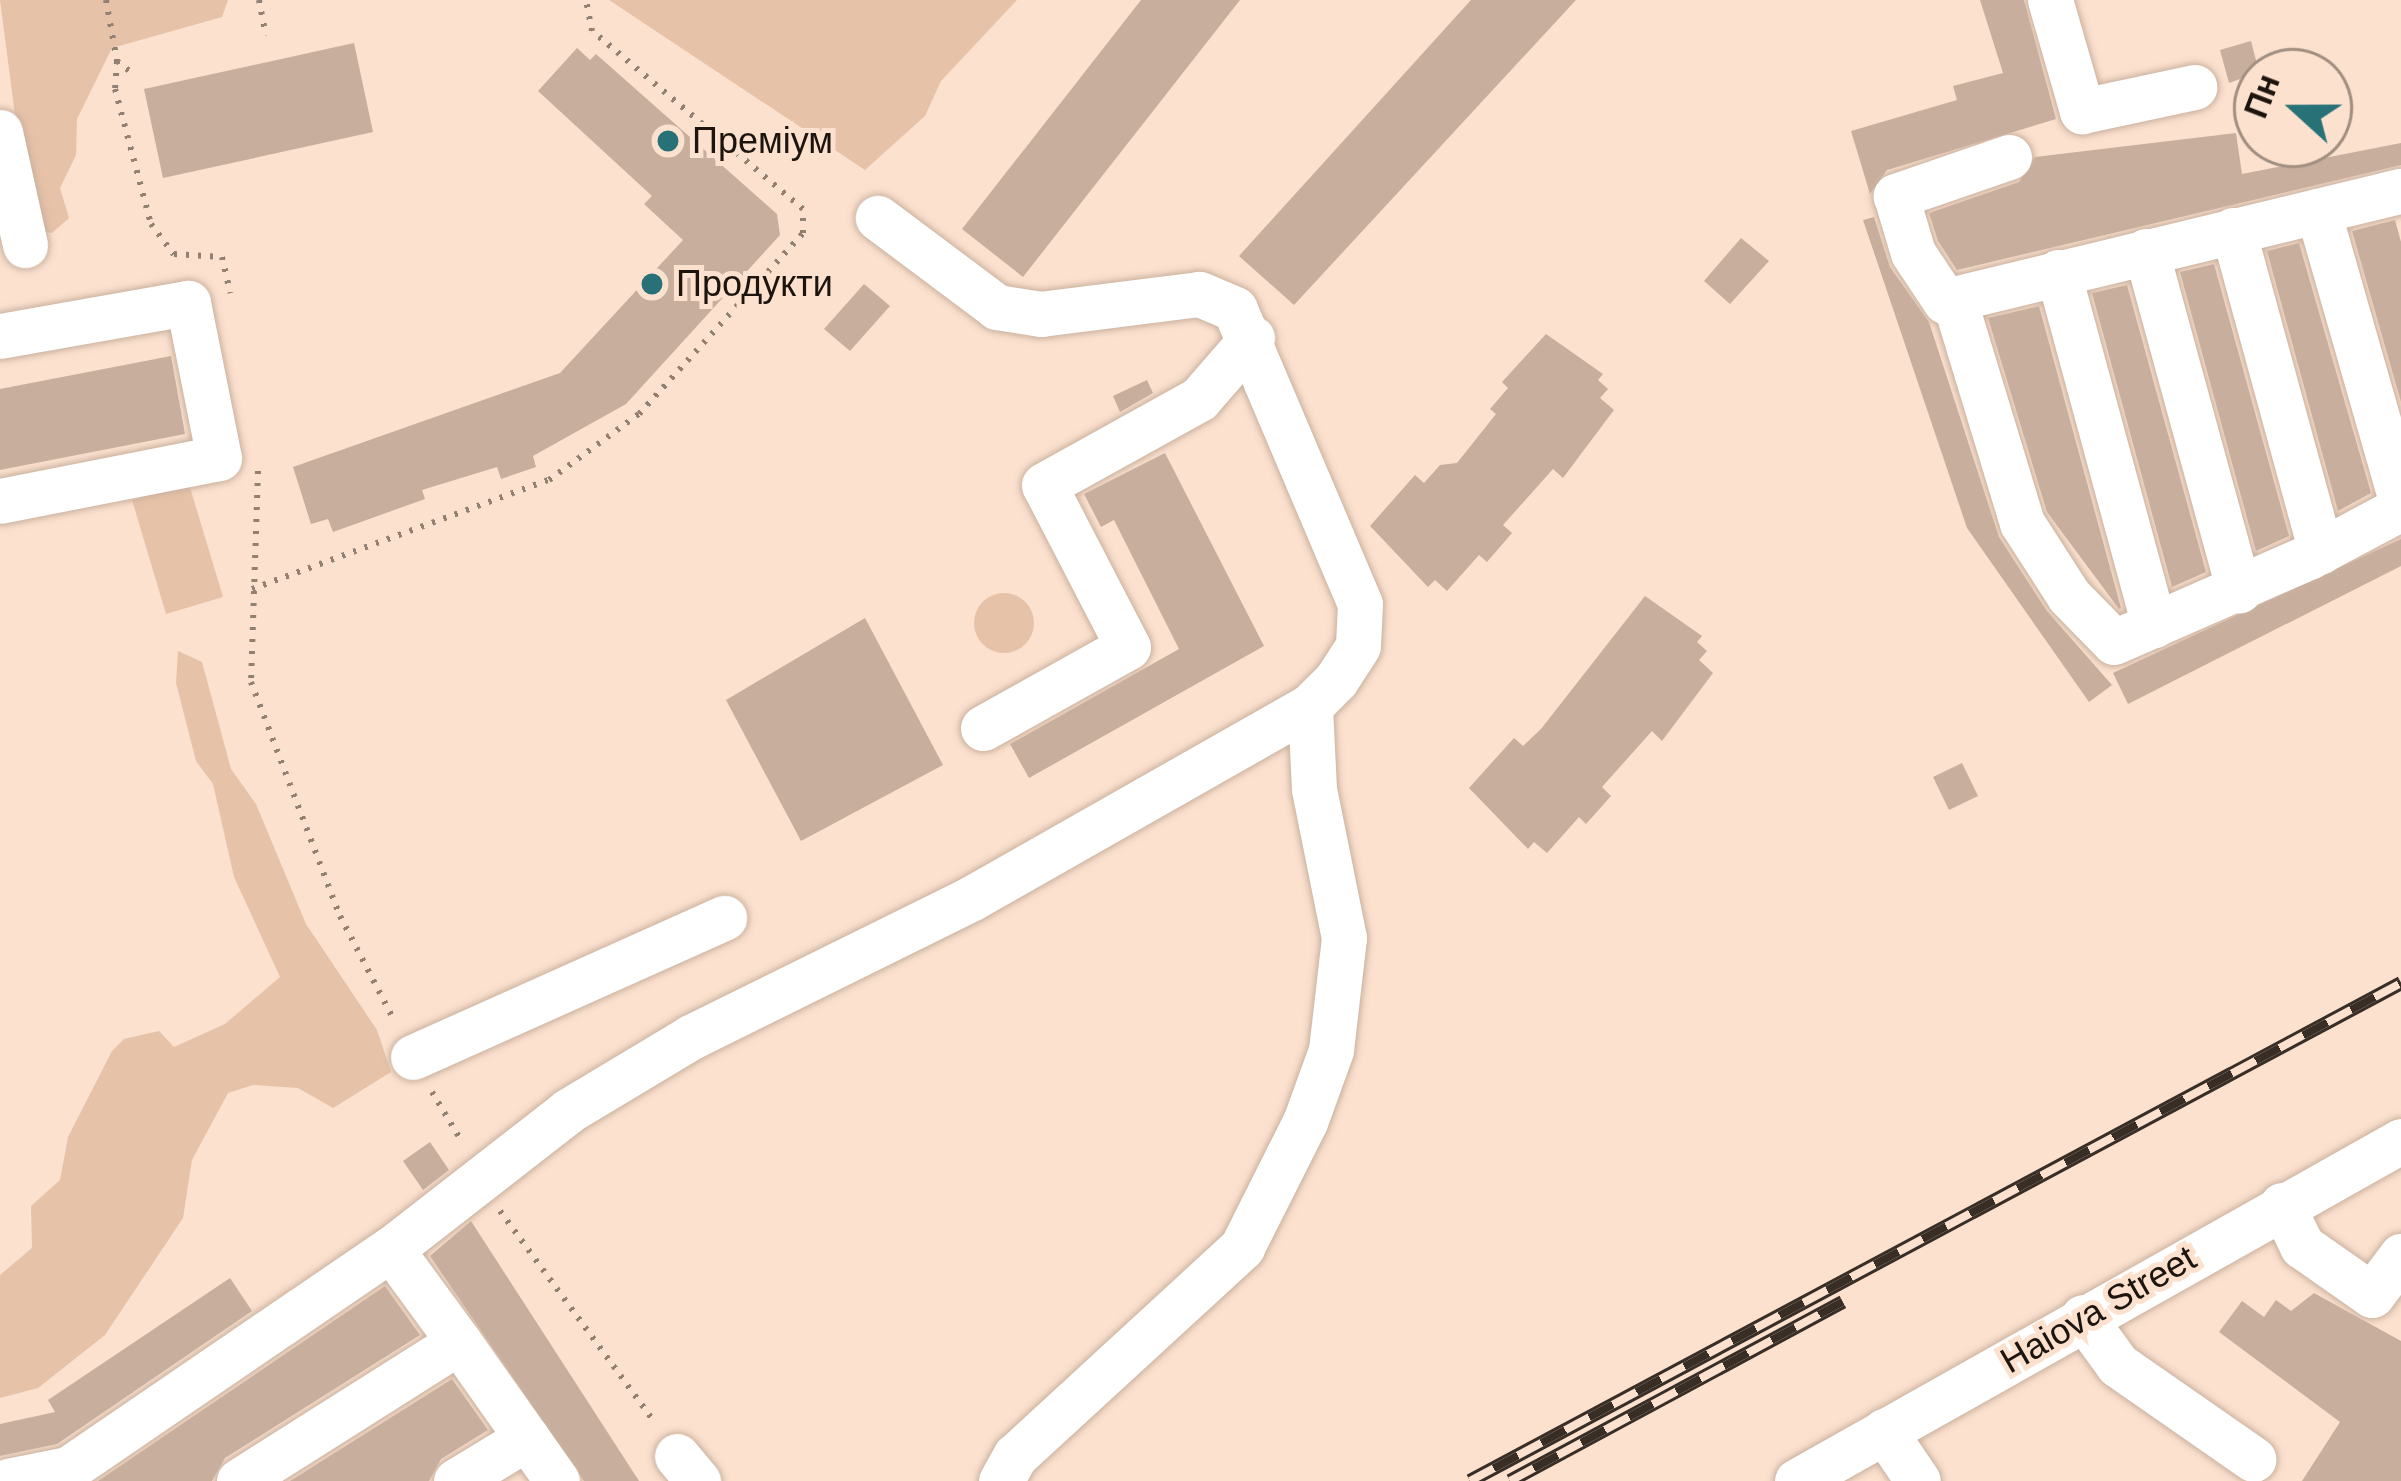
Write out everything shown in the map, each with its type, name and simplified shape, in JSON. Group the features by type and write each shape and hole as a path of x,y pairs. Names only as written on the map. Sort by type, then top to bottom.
{"street":[{"path":"2050,0 2082,111 2194,87"},
{"path":"0,132 25,245"},
{"path":"2009,158 1896,196 1913,253 1945,302 2401,191"},
{"path":"1954,299 2022,523 2069,596 2114,642 2240,590 2321,551 2401,504 2318,211"},
{"path":"8,1481 69,1475 391,1249 568,1112 691,1037 973,898 1310,706 1358,646 1360,604 1252,338 1235,309 1199,294 1041,314 997,307 878,218"},
{"path":"2233,230 2321,551"},
{"path":"2146,250 2240,590"},
{"path":"2058,272 2154,625"},
{"path":"0,336 188,303 219,458 0,501"},
{"path":"983,728 1128,647 1044,485 1199,399 1252,338"},
{"path":"1000,1481 1015,1456 1243,1247 1305,1122 1331,1050 1344,938 1314,789 1310,706"},
{"path":"413,1057 724,918"},
{"name":"Haiova Street","path":"1797,1481 2401,1141"},
{"path":"2282,1205 2302,1246 2372,1295 2401,1256"},
{"path":"391,1249 557,1481"},
{"path":"2084,1317 2118,1365 2252,1459"},
{"path":"239,1481 459,1342"},
{"path":"1884,1431 1918,1481"},
{"path":"456,1481 527,1438"}],"path":[{"path":"106,0 118,62 115,89 151,224 174,254 223,256 232,302"},
{"path":"260,0 266,35"},
{"path":"252,589 549,479 639,414 803,233 803,209 592,31 586,0"},
{"path":"118,62 134,75"},
{"path":"259,461 251,682 340,916 478,1181 687,1469"}],"shaded area":[{"path":"0,0 228,0 222,17 112,48 77,119 76,155 60,188 69,218 52,233 30,230"},
{"path":"609,0 1017,0 941,81 925,116 865,170"},
{"path":"189,484 223,597 166,614 132,500"},
{"path":"1004,593 1025,602 1034,623 1025,644 1004,653 983,644 974,623 983,602"},
{"path":"178,651 202,662 231,769 256,804 306,924 377,1030 391,1072 333,1108 298,1088 253,1085 228,1093 192,1160 183,1218 105,1335 38,1388 0,1398 0,1275 32,1248 31,1206 60,1180 68,1137 112,1051 124,1039 159,1031 174,1047 225,1024 280,977 234,877 213,784 196,761 176,683"}],"building":[{"path":"1141,0 1240,0 1023,277 962,229"},
{"path":"1471,0 1576,0 1294,305 1239,256"},
{"path":"1980,0 2024,0 2056,119 1887,170 1870,194 1851,131 1957,100 1953,86 2003,73"},
{"path":"2251,41 2253,48 2233,48 2233,82 2229,83 2220,50"},
{"path":"354,43 373,132 163,178 144,89"},
{"path":"577,48 590,60 596,54 777,214 780,235 626,404 533,456 536,467 501,479 497,467 422,490 425,499 333,532 328,519 311,524 293,467 560,373 683,240 644,204 652,196 538,91"},
{"path":"2233,133 2233,168 2241,168 2242,174 2273,168 2353,168 2353,152 2401,143 2401,165 1957,270 1938,241 1929,213 2019,182 2035,157"},
{"path":"1874,217 1890,267 1929,322 1999,537 2047,611 2112,685 2089,702 1967,528 1863,220"},
{"path":"2395,220 2401,242 2401,402 2352,231"},
{"path":"1741,238 1769,261 1730,304 1704,281"},
{"path":"2299,243 2371,493 2338,511 2267,251"},
{"path":"2214,264 2289,536 2256,551 2180,272"},
{"path":"864,284 890,306 850,351 824,329"},
{"path":"2127,285 2206,572 2172,587 2092,293"},
{"path":"2039,306 2119,609 2047,512 1988,318"},
{"path":"1546,334 1603,374 1598,380 1608,389 1600,398 1614,410 1563,478 1553,469 1503,525 1512,533 1487,562 1479,555 1447,591 1435,580 1428,587 1370,526 1415,475 1424,483 1440,465 1457,463 1496,414 1490,409 1508,388 1502,382"},
{"path":"171,356 185,434 0,470 0,389"},
{"path":"1147,380 1153,393 1120,412 1113,396"},
{"path":"1165,453 1264,646 1029,778 1010,744 1179,649 1114,520 1101,527 1084,494"},
{"path":"2401,539 2401,566 2128,704 2113,673"},
{"path":"1645,596 1702,636 1697,642 1707,651 1699,660 1713,673 1662,741 1652,731 1602,787 1611,796 1586,824 1579,817 1547,853 1534,842 1528,849 1469,788 1514,738 1523,746 1541,729"},
{"path":"865,618 943,765 801,841 726,700"},
{"path":"1962,763 1978,796 1949,810 1933,777"},
{"path":"430,1142 449,1170 423,1190 403,1161"},
{"path":"471,1221 639,1481 584,1481 430,1256"},
{"path":"230,1278 252,1311 57,1444 0,1456 0,1424 55,1412 48,1400"},
{"path":"385,1286 420,1335 225,1458 212,1481 98,1481"},
{"path":"2314,1293 2401,1341 2401,1481 2302,1481 2340,1422 2219,1332 2242,1301 2264,1317 2276,1300 2291,1311"},
{"path":"452,1379 488,1430 441,1459 429,1481 290,1481"}],"railway":[{"path":"1470,1481 2401,983"},
{"path":"1510,1481 1843,1302"}],"place":[{"name":"Преміум","path":"668,141"},
{"name":"Продукти","path":"652,284"}]}
